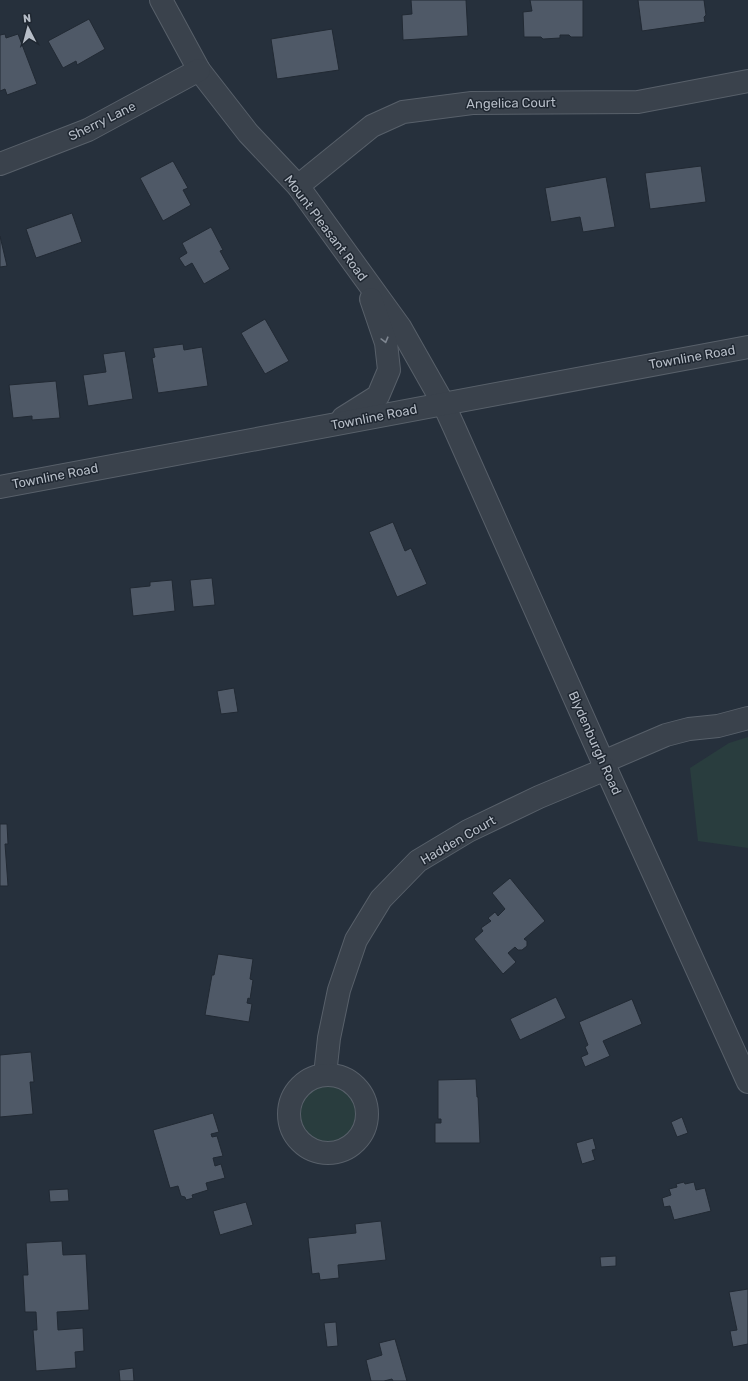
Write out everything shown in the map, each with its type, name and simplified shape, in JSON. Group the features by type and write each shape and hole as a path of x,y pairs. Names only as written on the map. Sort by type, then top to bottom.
{"street":[{"name":"Mount Pleasant Road","path":"161,0 199,70 248,133 298,186 400,327 442,404"},
{"name":"Sherry Lane","path":"0,164 88,130 199,70"},
{"name":"Angelica Court","path":"298,186 372,126 403,112 472,103 638,102 748,81"},
{"path":"332,424 378,396 389,370 386,343 363,277"},
{"name":"Townline Road","path":"0,487 748,347"},
{"name":"Blydenburgh Road","path":"442,404 454,427 604,765 748,1082"},
{"name":"Hadden Court","path":"325,1075 329,1038 339,990 356,940 381,899 418,861 468,831 666,735 689,729 718,726 748,718"}],"green space":[{"path":"748,737 748,848 698,841 690,768 729,743"},
{"path":"328,1080 341,1082 356,1095 359,1100 361,1113 359,1126 346,1141 341,1144 328,1146 315,1144 300,1131 297,1126 295,1113 297,1100 310,1085 315,1082"}],"building":[{"path":"411,0 466,0 468,36 403,40 402,15 412,14"},
{"path":"530,0 583,0 583,37 560,35 560,38 543,39 541,37 524,37 523,12 532,11"},
{"path":"638,0 704,0 706,15 704,17 705,22 642,31"},
{"path":"89,19 105,49 77,65 76,61 63,68 48,41"},
{"path":"332,29 339,70 277,79 271,39"},
{"path":"5,34 6,38 18,34 37,84 7,95 5,89 0,91 0,35"},
{"path":"173,161 188,188 183,190 191,205 163,221 140,178"},
{"path":"701,166 706,202 650,209 645,173"},
{"path":"606,177 615,227 583,232 580,217 551,222 545,188"},
{"path":"72,213 82,242 36,258 26,229"},
{"path":"211,227 223,250 220,251 230,269 204,284 192,263 185,267 179,258 187,253 182,243"},
{"path":"0,236 7,266 0,267"},
{"path":"265,319 289,361 265,374 241,333"},
{"path":"183,344 184,350 202,347 208,386 158,393 152,358 155,357 153,348"},
{"path":"125,351 133,399 88,406 83,375 106,372 103,354"},
{"path":"56,381 60,418 32,420 32,416 13,418 9,385"},
{"path":"393,522 405,551 411,548 427,584 397,597 369,532"},
{"path":"212,578 215,605 193,607 190,580"},
{"path":"172,580 175,611 133,616 130,588 150,586 150,582"},
{"path":"234,688 238,712 221,714 217,691"},
{"path":"0,824 7,824 8,844 5,844 8,886 0,886"},
{"path":"510,878 545,921 524,939 527,941 527,946 522,950 518,950 515,947 508,953 516,962 503,974 474,939 483,931 481,928 491,921 488,918 495,912 498,916 505,909 492,893"},
{"path":"218,954 253,959 250,979 253,980 250,999 248,998 247,1003 252,1004 249,1022 205,1015 212,975 214,975"},
{"path":"556,997 566,1018 520,1040 510,1019"},
{"path":"632,999 642,1024 603,1041 610,1056 585,1067 581,1057 588,1054 585,1047 588,1045 579,1022"},
{"path":"31,1052 34,1082 30,1082 33,1114 0,1117 0,1055"},
{"path":"476,1079 480,1143 435,1143 435,1123 441,1123 441,1119 438,1119 438,1080"},
{"path":"213,1113 219,1132 211,1134 212,1137 217,1136 223,1156 213,1158 215,1166 221,1164 225,1178 206,1183 208,1190 192,1195 193,1198 186,1200 185,1197 181,1196 178,1186 170,1188 153,1130"},
{"path":"682,1117 688,1133 677,1137 671,1122"},
{"path":"593,1138 596,1149 592,1150 595,1160 582,1164 576,1143"},
{"path":"684,1182 685,1184 694,1182 696,1190 705,1188 711,1211 674,1220 670,1206 664,1207 662,1198 671,1195 669,1189 677,1187 676,1184"},
{"path":"68,1189 69,1201 50,1202 49,1190"},
{"path":"246,1202 253,1225 220,1235 213,1211"},
{"path":"381,1221 386,1260 338,1265 339,1278 320,1280 319,1273 312,1274 308,1238 356,1233 355,1224"},
{"path":"62,1241 63,1255 86,1254 89,1310 57,1312 58,1330 83,1328 84,1351 75,1352 76,1368 36,1371 33,1330 37,1330 36,1312 25,1312 23,1275 28,1275 26,1243"},
{"path":"616,1256 616,1266 601,1267 600,1257"},
{"path":"748,1289 748,1344 733,1347 730,1331 737,1330 729,1292"},
{"path":"336,1322 338,1346 327,1347 324,1323"},
{"path":"395,1339 407,1381 393,1381 392,1379 384,1381 371,1381 366,1360 382,1355 379,1343"},
{"path":"133,1368 134,1381 120,1381 119,1370"}]}
